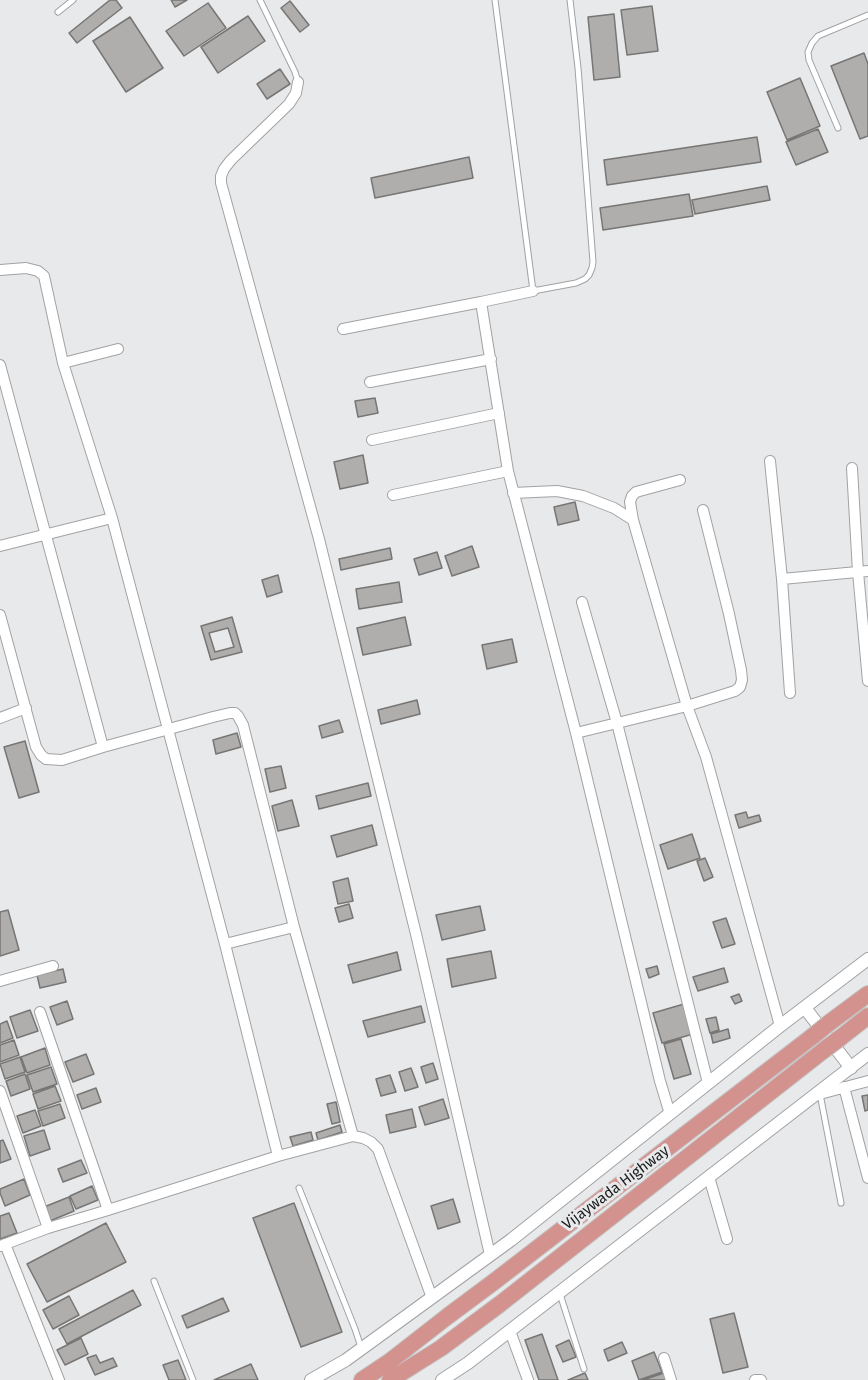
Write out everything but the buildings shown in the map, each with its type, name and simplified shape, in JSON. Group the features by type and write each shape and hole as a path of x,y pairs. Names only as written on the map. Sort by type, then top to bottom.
{"highway":[{"name":"Vijaywada Highway","path":"362,1380 389,1362 868,994"},
{"name":"Vijaywada Highway","path":"390,1380 441,1348 500,1304 868,1016"}],"street":[{"path":"297,82 296,93 289,104 231,160 224,169 221,183 319,539 416,934 490,1255"},
{"path":"0,270 26,268 39,271 44,276 63,363 112,518 169,730 278,1156"},
{"path":"343,329 533,291"},
{"path":"481,302 513,493 576,733 657,1070 670,1114"},
{"path":"63,363 118,349"},
{"path":"370,382 491,359"},
{"path":"0,365 104,747"},
{"path":"372,440 499,413"},
{"path":"770,461 782,579 790,693"},
{"path":"852,468 863,572 868,681"},
{"path":"393,495 508,471"},
{"path":"680,480 636,492 630,502 633,520 687,706 706,757 780,1026"},
{"path":"513,493 557,491 583,496 620,511 633,520"},
{"path":"576,733 687,706 735,691 740,687 741,670 703,510"},
{"path":"0,546 112,518"},
{"path":"782,579 863,572"},
{"path":"582,602 617,723 708,1083"},
{"path":"0,615 36,747 40,755 46,759 62,760 230,713 238,716 243,725 294,927 353,1136"},
{"path":"0,718 26,708"},
{"path":"225,944 294,927"},
{"path":"311,1380 346,1360 490,1255 868,959"},
{"path":"0,981 53,966"},
{"path":"805,1008 851,1068"},
{"path":"40,1012 108,1210"},
{"path":"446,1379 868,1054"},
{"path":"817,1095 868,1081"},
{"path":"844,1087 868,1178"},
{"path":"0,1091 48,1228"},
{"path":"59,1380 3,1244 278,1156 353,1136 371,1142 378,1149 432,1298"},
{"path":"709,1177 727,1239"},
{"path":"510,1331 528,1380"},
{"path":"664,1358 671,1380"},
{"path":"755,1380 761,1380"}],"lane":[{"path":"58,12 74,0"},
{"path":"260,0 295,72 297,82"},
{"path":"495,0 533,291 576,283 585,279 589,275 593,262 578,68 570,0"},
{"path":"838,128 809,60 808,52 818,36 868,15"},
{"path":"817,1095 841,1203"},
{"path":"299,1188 361,1349"},
{"path":"154,1281 193,1380"},
{"path":"559,1292 584,1369"}]}
